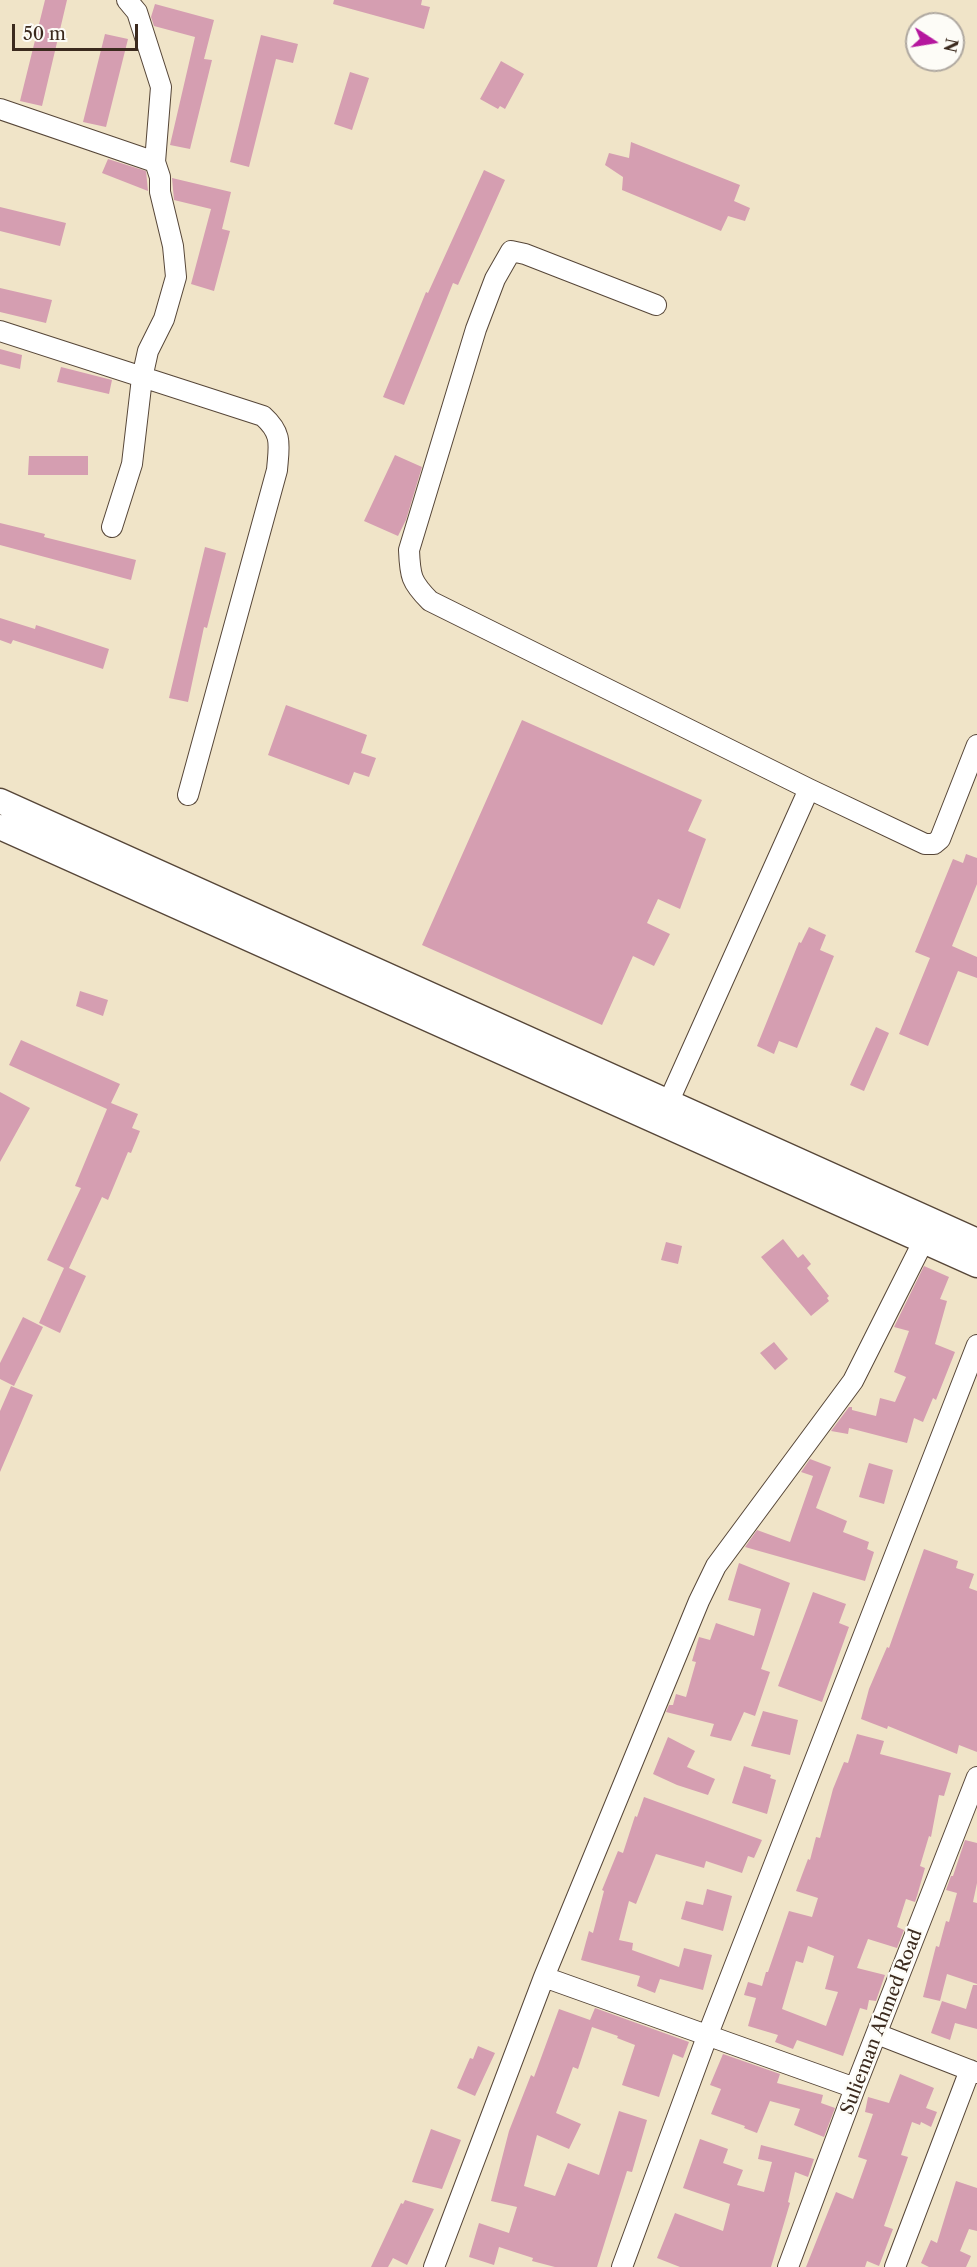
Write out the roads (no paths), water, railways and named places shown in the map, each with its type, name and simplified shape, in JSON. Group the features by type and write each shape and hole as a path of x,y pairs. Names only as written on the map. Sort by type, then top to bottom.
{"street":[{"path":"112,526 132,464 142,378 148,351 164,319 176,277 173,246 155,162 161,87 137,12 127,0"},
{"path":"0,109 155,162"},
{"path":"656,305 525,254 511,251 495,279 472,340 409,550 410,575 414,586 430,601 808,789 925,844 934,844 940,839 977,746"},
{"path":"0,331 263,416 274,426 279,440 277,470 188,795"},
{"path":"668,1103 808,789"},
{"path":"0,801 977,1241"},
{"path":"0,827 977,1265"},
{"path":"434,2267 544,1977 699,1601 716,1566 853,1381 924,1240"},
{"path":"622,2267 708,2034 977,1345"},
{"name":"Sulieman Ahmed Road","path":"788,2267 855,2088 977,1777"},
{"path":"544,1977 855,2088"},
{"path":"877,2034 973,2072 895,2267"}]}
